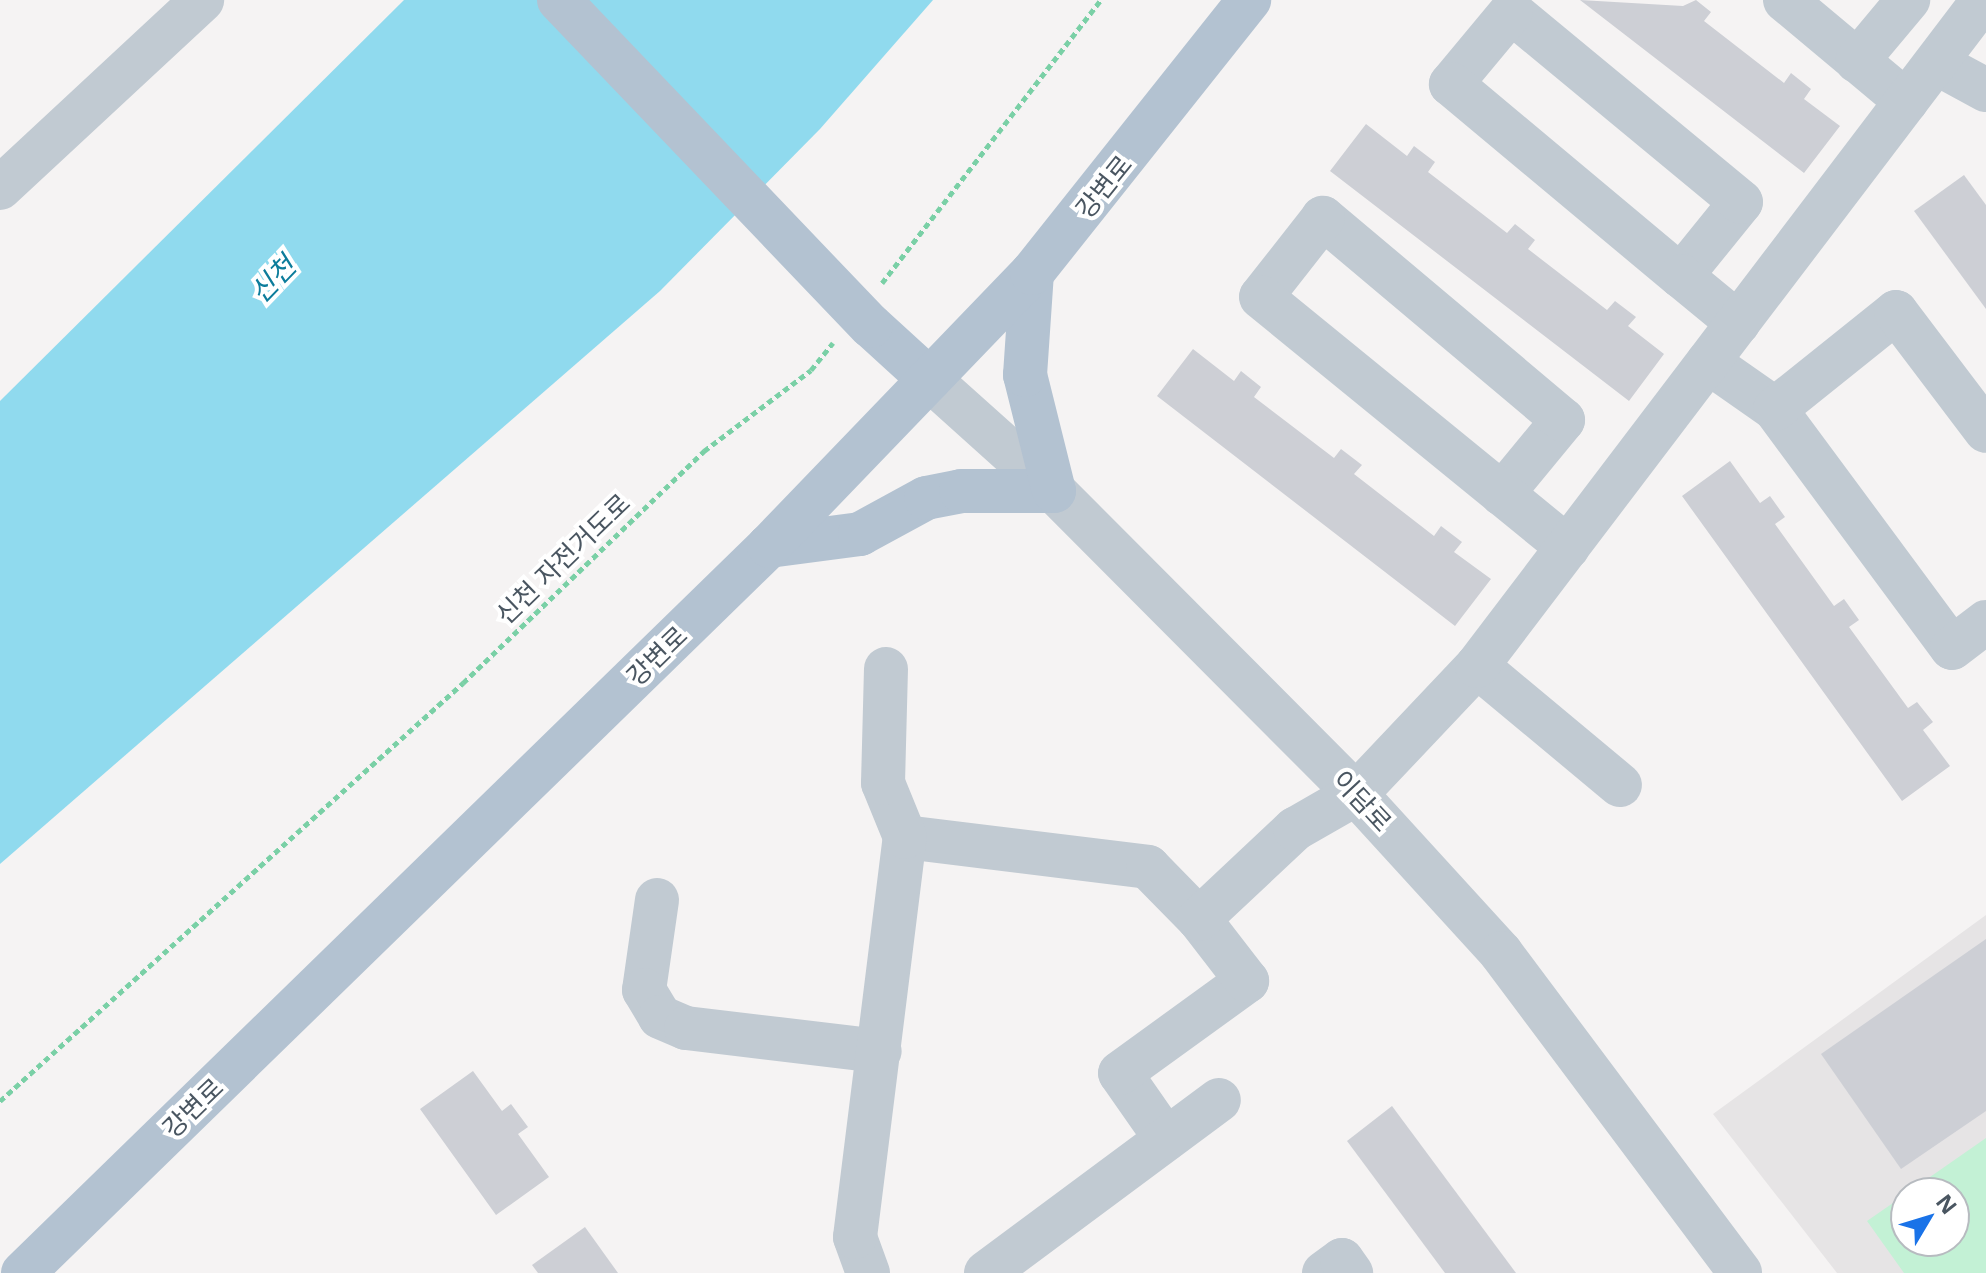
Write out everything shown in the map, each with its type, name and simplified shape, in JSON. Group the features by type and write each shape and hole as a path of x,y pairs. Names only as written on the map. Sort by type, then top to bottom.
{"main road":[{"path":"559,0 861,318 929,379"},
{"name":"강변로","path":"23,1273 769,546 1032,273 1249,0"},
{"path":"769,546 860,534 926,498 961,491 1054,491 1025,375 1032,273"}],"street":[{"path":"0,188 202,0"},
{"path":"1785,0 1906,101"},
{"path":"1857,61 1908,0"},
{"path":"1199,919 1295,829 1356,794 1477,666 1983,0"},
{"path":"1681,276 1741,202 1511,12 1451,84 1681,276 1738,323"},
{"path":"1936,63 1986,90"},
{"path":"1502,494 1563,420 1323,218 1261,297 1502,494 1568,547"},
{"path":"1775,409 1896,312 1986,431"},
{"path":"1708,362 1775,409 1952,648 1986,622"},
{"name":"이담로","path":"929,379 1054,491 1356,794 1501,953 1740,1273"},
{"path":"1477,666 1620,785"},
{"path":"868,1273 855,1237 905,837 883,783 886,669"},
{"path":"905,837 1148,867 1199,919 1247,981 1120,1073 1166,1139"},
{"path":"657,900 644,990 660,1017 686,1028 880,1051"},
{"path":"986,1273 1219,1100"},
{"path":"1324,1273 1342,1260 1351,1273"}],"path":[{"name":"신천 자전거도로","path":"0,1101 463,683 704,451 811,370 861,318 1101,0"}],"shaded area":[{"path":"1986,915 1986,1273 1837,1273 1713,1114"}],"green space":[{"path":"1986,1138 1986,1273 1904,1273 1893,1257 1970,1257 1970,1177 1930,1177"},
{"path":"1890,1205 1890,1253 1867,1221"}],"water":[{"name":"신천","path":"404,0 933,0 820,129 660,291 0,864 0,401"}],"building":[{"path":"1580,0 1683,6 1696,0 1711,12 1704,21 1784,83 1791,73 1811,89 1804,99 1840,126 1804,173"},
{"path":"1366,124 1407,156 1414,146 1435,162 1428,172 1507,233 1515,224 1535,240 1528,249 1607,310 1615,301 1636,317 1628,326 1664,354 1629,401 1330,171"},
{"path":"1964,175 1986,205 1986,309 1914,211"},
{"path":"1193,349 1234,381 1241,371 1261,387 1254,397 1334,458 1341,449 1362,465 1354,474 1434,536 1441,526 1462,542 1454,552 1491,579 1455,626 1157,396"},
{"path":"1730,461 1760,503 1770,496 1785,517 1775,524 1834,606 1844,599 1859,620 1849,627 1908,708 1917,702 1933,722 1923,730 1950,766 1902,801 1682,496"},
{"path":"1986,939 1986,1111 1901,1169 1821,1054"},
{"path":"473,1071 502,1111 511,1104 528,1127 518,1134 549,1177 496,1215 420,1109"},
{"path":"1392,1106 1516,1273 1445,1273 1347,1141"},
{"path":"585,1227 618,1273 538,1273 532,1265"}]}
